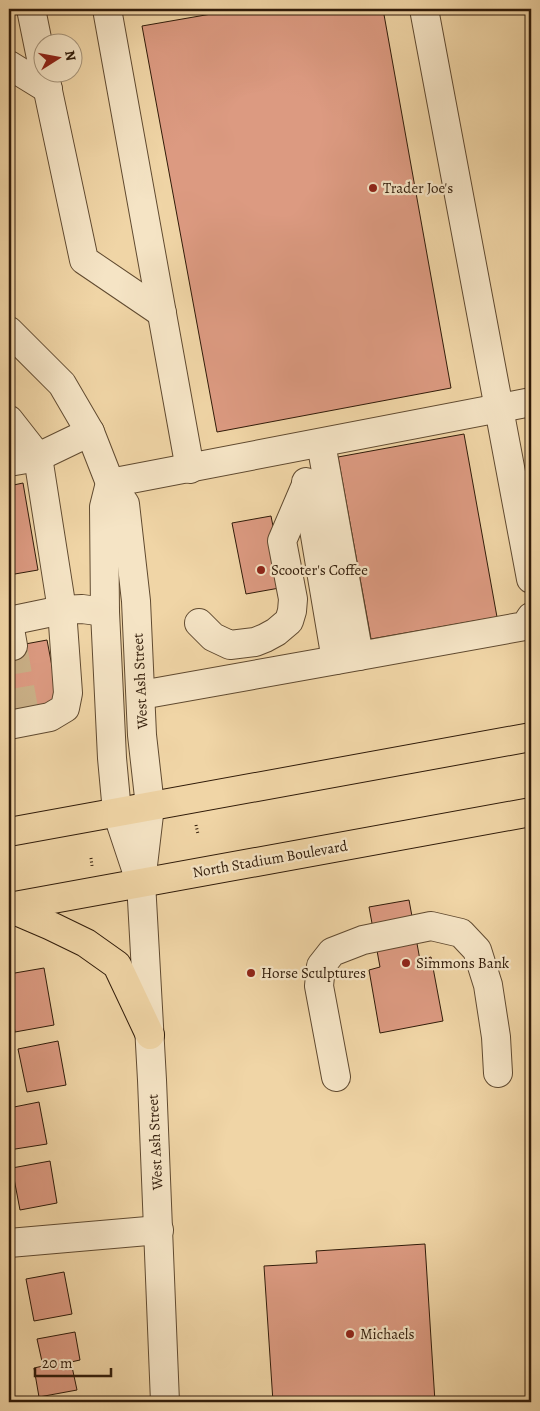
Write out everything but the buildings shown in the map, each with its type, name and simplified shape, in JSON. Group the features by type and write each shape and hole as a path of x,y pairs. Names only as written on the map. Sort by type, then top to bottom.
{"main road":[{"path":"9,832 531,737"},
{"name":"North Stadium Boulevard","path":"9,907 531,812"},
{"path":"9,907 86,944 117,965 150,1035"}],"street":[{"path":"31,9 36,32"},
{"path":"107,9 190,469"},
{"path":"424,9 531,579"},
{"path":"9,65 32,71"},
{"path":"46,82 84,260 162,313"},
{"name":"West Ash Street","path":"9,331 62,384 90,432 110,483 125,504 136,601 142,736 150,806 141,882 150,1035 166,1402"},
{"path":"110,483 531,402"},
{"path":"9,420 38,457 62,610 68,693 65,708 50,717 20,719"},
{"path":"9,462 38,457 90,432"},
{"path":"206,630 230,645 255,642 276,632 288,621 292,611 293,599 282,541 306,485 310,445"},
{"path":"310,445 348,658"},
{"name":"West Ash Street","path":"110,483 104,506 105,612 112,758 117,812 141,882"},
{"path":"306,485 348,658"},
{"path":"10,630 62,610 82,609 105,612"},
{"path":"140,695 525,626 531,617"},
{"path":"336,1077 319,986 321,966 332,952 363,940 431,926 461,933 477,950 488,986 496,1037 498,1073"},
{"path":"9,1243 159,1230"}],"tunnel":[{"path":"13,646 24,709"}],"place":[{"name":"Trader Joe's","path":"373,188"},
{"name":"Scooter's Coffee","path":"261,570"},
{"name":"Simmons Bank","path":"406,963"},
{"name":"Horse Sculptures","path":"251,973"},
{"name":"Michaels","path":"350,1334"}]}
